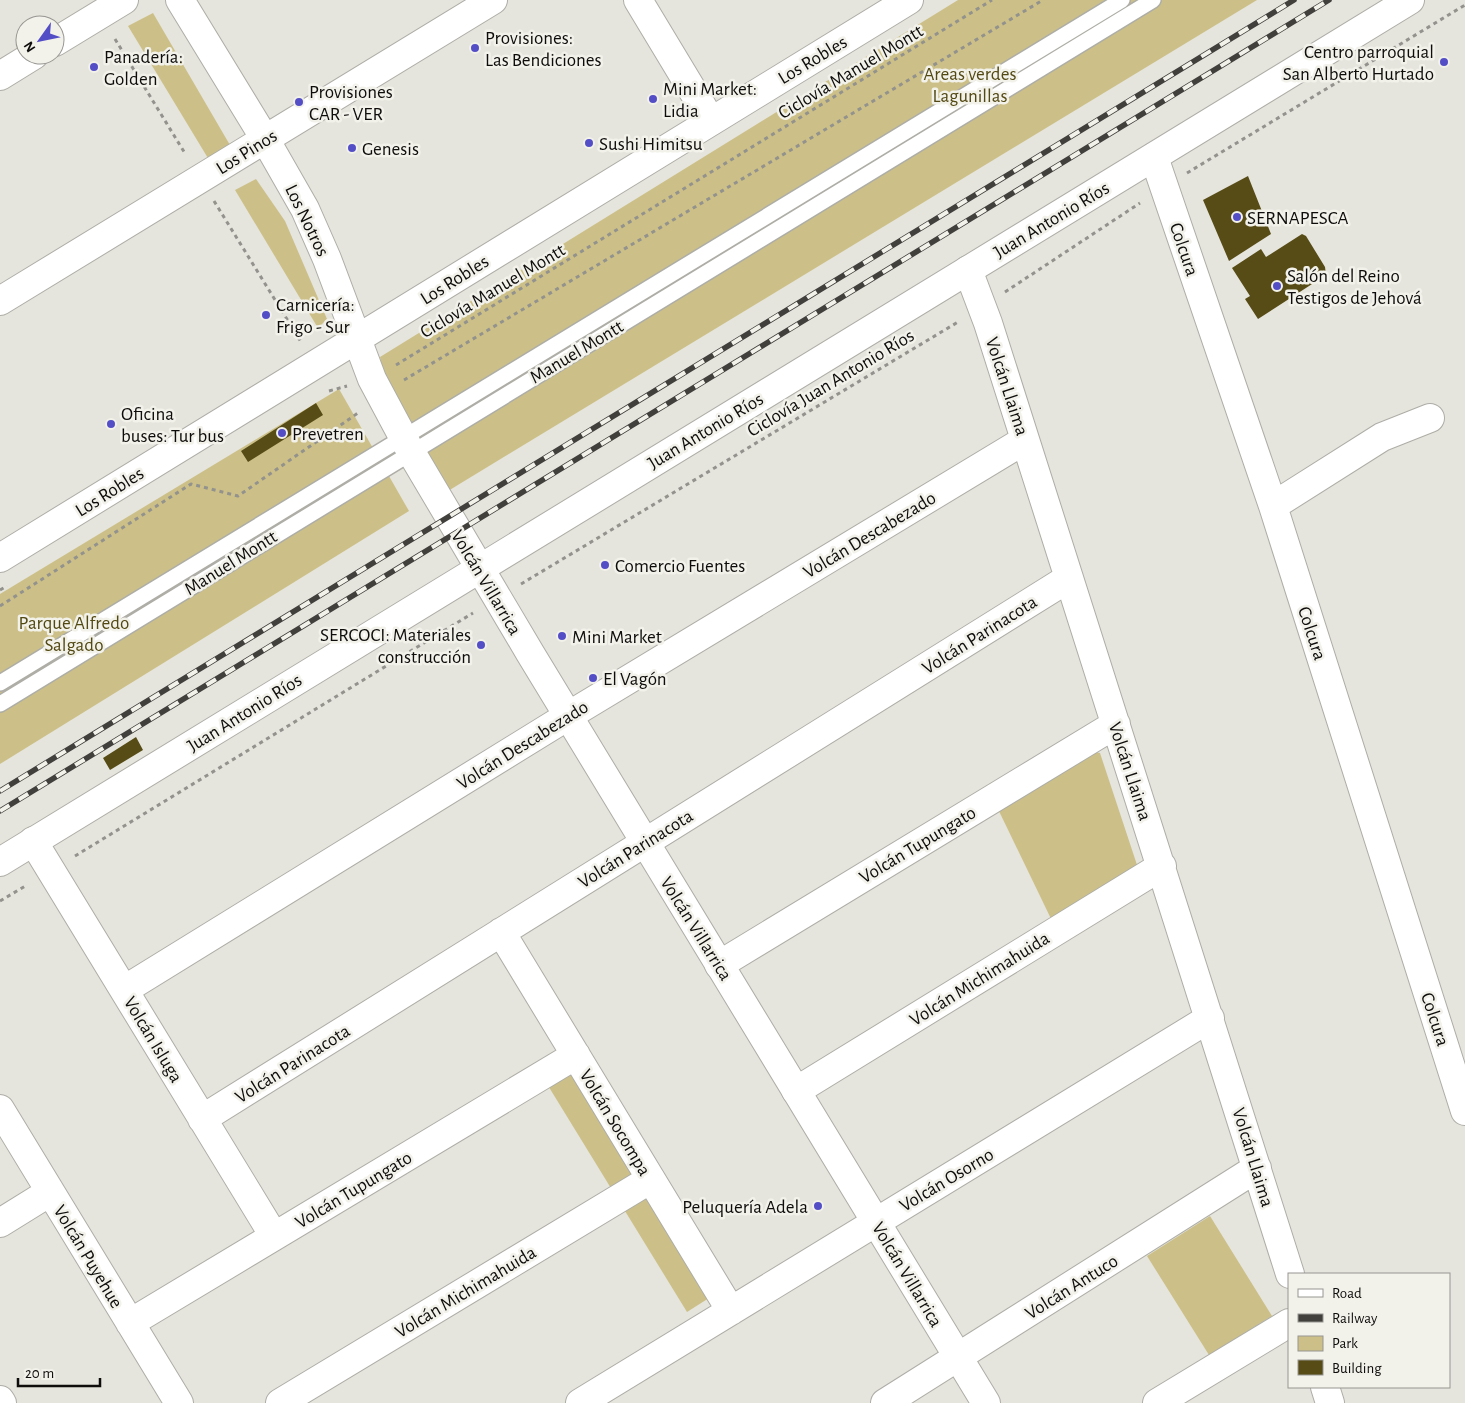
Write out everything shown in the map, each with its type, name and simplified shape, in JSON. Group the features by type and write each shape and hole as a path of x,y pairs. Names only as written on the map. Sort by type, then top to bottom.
{"street":[{"path":"65,36 124,0"},
{"name":"Los Notros","path":"180,0 265,139 316,234 356,340 377,388 407,445"},
{"name":"Los Pinos","path":"0,302 493,0"},
{"path":"638,0 711,120"},
{"name":"Los Robles","path":"0,558 909,0"},
{"name":"Juan Antonio Ríos","path":"0,862 1410,0"},
{"path":"0,76 18,65"},
{"name":"Colcura","path":"1154,157 1273,506 1465,1112"},
{"name":"Volcán Llaima","path":"968,270 982,307 1162,866 1290,1273"},
{"path":"1273,506 1382,438 1430,418"},
{"name":"Volcán Descabezado","path":"124,990 568,716 1025,440"},
{"name":"Volcán Villarrica","path":"407,445 644,842 986,1403"},
{"name":"Volcán Parinacota","path":"202,1119 1069,578"},
{"name":"Volcán Tupungato","path":"719,965 1116,724"},
{"name":"Volcán Isluga","path":"33,841 274,1236"},
{"name":"Volcán Michimahuida","path":"796,1091 1162,866"},
{"name":"Volcán Socompa","path":"501,932 731,1311"},
{"name":"Volcán Osorno","path":"580,1403 1210,1018"},
{"name":"Volcán Tupungato","path":"130,1323 576,1055"},
{"name":"Volcán Puyehue","path":"0,1109 179,1403"},
{"name":"Volcán Antuco","path":"885,1403 1257,1168"},
{"name":"Volcán Michimahuida","path":"280,1403 651,1179"},
{"path":"0,1223 50,1192"},
{"path":"1157,1403 1288,1324"},
{"path":"1325,1388 1330,1403"}],"lane":[{"name":"Manuel Montt","path":"0,704 407,445 1122,0"},
{"name":"Manuel Montt","path":"0,683 272,516 407,445 1153,0"}],"path":[{"name":"Ciclovía Manuel Montt","path":"322,393 377,388 992,0"},
{"path":"0,606 191,484 238,496 377,388 414,373 1043,0"},
{"name":"Ciclovía Juan Antonio Ríos","path":"0,902 497,598 982,307 1164,187 1465,5"},
{"path":"0,590 8,585"}],"green space":[{"name":"Areas verdes Lagunillas","path":"958,0 1257,0 448,491 387,391 380,357"},
{"path":"153,13 241,164 220,178 128,26"},
{"path":"256,179 285,221 327,319 318,328 235,190"},
{"name":"Parque Alfredo Salgado","path":"339,389 409,511 0,764 0,594"},
{"path":"1086,750 1100,753 1140,874 1054,925 997,807"},
{"path":"570,1070 709,1298 687,1312 547,1084"},
{"path":"1210,1216 1272,1316 1209,1355 1147,1256"}],"building":[{"name":"SERNAPESCA","path":"1248,176 1271,234 1229,261 1203,200"},
{"name":"Salón del Reino Testigos de Jehová","path":"1302,234 1306,236 1325,267 1326,275 1258,319 1245,299 1250,296 1232,268 1261,249 1266,257"},
{"name":"Prevetren","path":"316,403 323,415 248,462 241,451"},
{"path":"136,737 143,750 110,770 103,758"}],"railway":[{"path":"0,791 1294,0"},
{"path":"0,811 1329,0"}],"place":[{"name":"Provisiones: Las Bendiciones","path":"475,48"},
{"name":"Centro parroquial San Alberto Hurtado","path":"1444,62"},
{"name":"Panadería: Golden","path":"94,67"},
{"name":"Mini Market: Lidia","path":"653,99"},
{"name":"Provisiones CAR - VER","path":"299,102"},
{"name":"Sushi Himitsu","path":"589,143"},
{"name":"Genesis","path":"352,148"},
{"name":"SERNAPESCA","path":"1237,217"},
{"name":"Salón del Reino Testigos de Jehová","path":"1277,286"},
{"name":"Carnicería: Frigo - Sur","path":"266,315"},
{"name":"Oficina buses: Tur bus","path":"111,424"},
{"name":"Prevetren","path":"282,433"},
{"name":"Comercio Fuentes","path":"605,565"},
{"name":"Mini Market","path":"562,636"},
{"name":"SERCOCI: Materiales construcción","path":"481,645"},
{"name":"El Vagón","path":"593,678"},
{"name":"Peluquería Adela","path":"818,1206"}]}
